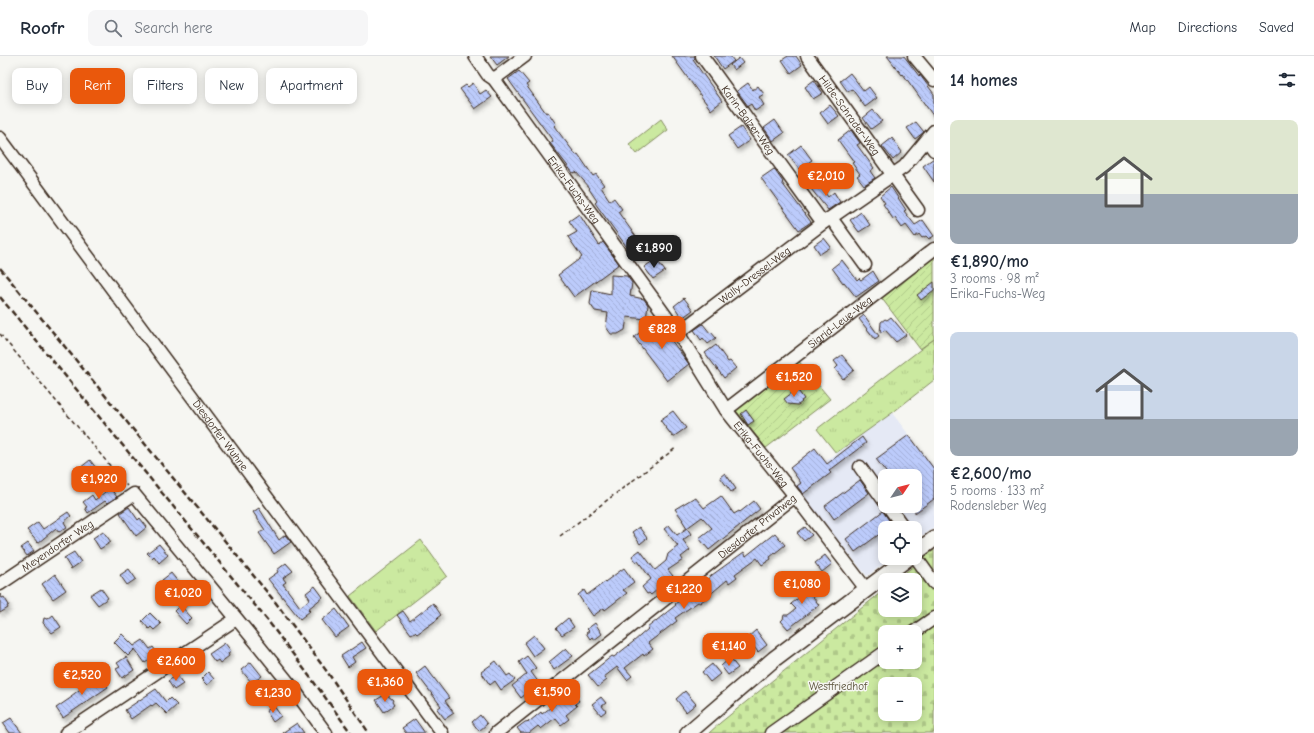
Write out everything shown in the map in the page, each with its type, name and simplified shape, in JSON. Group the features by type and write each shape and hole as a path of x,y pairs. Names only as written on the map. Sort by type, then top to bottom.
{"main road":[{"path":"922,547 934,539"},
{"path":"688,733 774,659 897,565"}],"street":[{"name":"Erika-Fuchs-Weg","path":"475,56 488,75 494,79 678,332 726,410 795,496"},
{"path":"494,79 525,56"},
{"name":"Karin-Balzer-Weg","path":"702,56 827,220"},
{"name":"Hilde-Schrader-Weg","path":"807,56 893,174"},
{"path":"914,56 934,80"},
{"name":"Wally-Dressel-Weg","path":"678,332 827,220 904,167 930,135"},
{"name":"Wally-Dressel-Weg","path":"930,135 934,150"},
{"name":"Diesdorfer Wuhne","path":"0,138 442,733"},
{"path":"893,174 918,210"},
{"path":"827,220 865,266"},
{"name":"Sigrid-Leue-Weg","path":"726,410 934,249"},
{"path":"860,467 878,492"},
{"path":"134,494 292,687 323,732"},
{"name":"Meyendorfer Weg","path":"0,584 134,494"},
{"name":"Diesdorfer Privatweg","path":"496,733 795,496 866,589"},
{"path":"922,564 934,583"},
{"path":"922,626 934,618"},
{"path":"66,733 236,619"},
{"path":"771,733 878,657"}],"path":[{"path":"0,334 134,494"},
{"path":"560,536 677,447"}],"shaded area":[{"path":"892,413 933,466 934,465 934,527 923,535 922,521 878,521 878,565 882,565 867,576 794,486 836,453"}],"green space":[{"path":"661,119 668,130 637,154 629,144"},
{"path":"934,254 934,339 920,349 880,296"},
{"path":"934,339 934,380 892,413 836,453 817,429"},
{"path":"797,359 830,399 766,448 734,408"},
{"path":"421,540 447,576 376,631 350,596"},
{"name":"Westfriedhof","path":"934,550 934,733 709,733 878,595 878,617 922,617 922,573 905,573 915,565 922,565 922,559"}],"building":[{"path":"490,56 509,56 497,65"},
{"path":"672,56 695,56 693,60 722,101 711,110"},
{"path":"714,56 730,56 734,61 723,69"},
{"path":"788,56 796,56 802,65 791,73 782,60"},
{"path":"887,56 904,56 919,76 920,75 934,94 934,117 903,74 902,75"},
{"path":"739,58 743,63 734,70 730,65"},
{"path":"519,71 529,83 526,85 546,113 548,112 556,124 554,126 576,155 578,154 593,176 596,174 604,185 601,187 610,201 614,198 622,209 618,212 645,249 634,257 595,203 597,201 589,189 590,188 576,172 573,173 550,143 553,141 508,79"},
{"path":"850,73 864,91 869,87 877,98 865,107 852,89 848,92 840,81"},
{"path":"814,80 823,93 813,99 805,87"},
{"path":"473,83 480,94 486,90 492,97 475,109 460,89 466,85 468,87"},
{"path":"748,83 753,90 758,86 764,94 759,97 764,105 755,111 751,104 748,106 737,91"},
{"path":"830,105 839,116 828,124 820,113"},
{"path":"873,110 882,121 871,129 863,118"},
{"path":"775,120 784,133 773,141 764,128"},
{"path":"916,122 924,132 915,139 907,128"},
{"path":"741,127 750,140 737,149 728,136"},
{"path":"851,130 860,143 857,145 874,168 870,171 875,178 864,185 857,176 860,174 852,163 854,162 838,140"},
{"path":"892,138 902,152 893,160 882,146"},
{"path":"801,145 812,160 799,169 788,155"},
{"path":"934,158 934,182 923,166"},
{"path":"774,169 783,182 782,183 811,222 799,230 761,178"},
{"path":"818,183 828,197 834,192 840,202 828,210 811,189"},
{"path":"891,187 906,210 904,211 915,225 923,220 934,236 929,239 926,236 922,238 919,234 915,237 906,225 902,228 895,218 893,219 883,204 885,203 880,196"},
{"path":"861,212 870,225 859,232 850,220"},
{"path":"579,214 599,245 603,242 619,264 574,297 558,275 582,257 568,237 577,232 569,221"},
{"path":"824,238 831,247 820,254 814,245"},
{"path":"656,259 665,271 653,279 644,267"},
{"path":"842,260 857,280 859,278 861,280 873,271 879,281 856,297 832,268"},
{"path":"611,275 627,276 632,283 630,296 644,299 648,305 646,319 627,317 625,330 618,334 611,334 606,327 608,313 595,311 590,304 592,290 611,294"},
{"path":"934,282 934,290 921,300 917,295"},
{"path":"684,298 693,310 682,318 674,306"},
{"path":"864,315 879,336 875,339 859,319"},
{"path":"891,317 906,335 896,342 885,330 880,333 881,322"},
{"path":"656,320 689,364 667,381 634,337"},
{"path":"703,324 716,338 708,344 703,338 701,340 694,330"},
{"path":"716,345 728,362 730,361 736,368 724,378 705,353"},
{"path":"842,355 854,370 843,379 835,369 838,366 834,361"},
{"path":"797,389 804,399 798,405 788,404 784,399"},
{"path":"746,410 754,421 748,425 741,414"},
{"path":"673,411 686,428 673,437 660,420"},
{"path":"909,435 934,469 934,499 922,508 922,469 884,469 876,459"},
{"path":"862,437 866,443 829,471 831,473 803,494 797,486 801,483 790,468 815,448 827,464"},
{"path":"90,460 96,468 86,476 80,468"},
{"path":"725,473 736,489 731,492 720,477"},
{"path":"860,480 869,493 834,519 825,506"},
{"path":"110,488 117,497 107,503 105,501 88,513 85,508 87,507 83,502 92,495 95,500"},
{"path":"721,496 734,514 739,511 740,512 754,501 760,509 709,550 699,538 712,528 702,517 687,528 675,509 695,497 704,508"},
{"path":"129,507 138,520 140,518 147,527 136,536 120,513"},
{"path":"259,508 279,540 285,535 291,542 274,554 259,533 265,530 253,512"},
{"path":"68,512 71,516 64,522 67,527 59,532 56,528 38,543 27,530 38,522 43,529"},
{"path":"880,513 884,513 889,521 878,521 878,535 855,552 846,539"},
{"path":"669,525 677,535 687,528 691,534 683,540 690,550 681,557 683,560 668,570 673,576 651,595 649,593 647,594 642,587 651,579 638,561 636,562 632,556 640,550 655,570 666,561 668,554 678,546 664,529"},
{"path":"639,527 647,538 640,544 632,532"},
{"path":"805,527 812,535 804,541 797,533"},
{"path":"103,531 111,542 100,549 93,538"},
{"path":"775,533 785,545 770,557 771,559 762,565 757,558 735,574 737,577 729,583 727,580 700,603 698,602 675,618 677,621 648,643 653,649 644,656 643,654 625,668 632,676 627,680 617,667 604,677 607,680 598,687 588,675 633,642 648,629 647,628 676,605 675,604 705,583 705,581 712,575 744,552 746,556"},
{"path":"28,543 34,551 27,556 21,548"},
{"path":"159,544 168,555 159,563 154,556 152,558 147,553"},
{"path":"74,552 81,562 71,569 64,558"},
{"path":"825,555 832,564 822,572 815,563"},
{"path":"286,563 293,571 283,578 286,582 283,584 300,607 310,599 306,593 315,586 323,597 308,609 310,611 300,619 268,579 278,572 277,570"},
{"path":"624,568 634,582 623,590 627,593 605,610 604,608 593,616 578,595 584,590 587,595"},
{"path":"129,569 136,579 127,585 120,575"},
{"path":"171,573 183,588 185,586 193,596 182,605 162,580"},
{"path":"55,574 66,590 53,599 42,584"},
{"path":"809,577 817,589 811,594 819,605 788,629 781,621 784,615 788,615 796,609 791,604 806,592 801,585 801,579 805,580"},
{"path":"101,588 108,598 98,605 90,595"},
{"path":"0,594 9,605 7,606 8,608 0,613"},
{"path":"433,603 441,615 437,618 438,619 417,634 415,632 411,634 397,615 403,611 410,621"},
{"path":"180,605 192,618 186,624 174,611"},
{"path":"336,609 349,627 335,637 322,620"},
{"path":"150,613 161,624 154,630 151,627 149,629 142,621"},
{"path":"53,615 61,627 52,633 43,623 44,618 48,619"},
{"path":"568,618 574,627 562,635 556,628"},
{"path":"595,623 602,634 594,640 592,637 590,639 586,633 589,631 587,629"},
{"path":"756,630 767,645 758,652 747,638"},
{"path":"122,634 134,646 143,640 150,649 153,647 158,654 145,663 135,649 128,656 114,642"},
{"path":"534,635 544,648 533,656 524,643"},
{"path":"362,642 366,648 352,657 355,662 348,667 341,656"},
{"path":"225,643 231,651 228,653 229,656 220,663 218,660 215,662 209,654"},
{"path":"566,648 573,656 554,670 549,662"},
{"path":"527,656 536,668 531,672 539,683 521,698 512,686 527,674 519,662"},
{"path":"126,657 134,670 122,678 116,669 120,667 117,663"},
{"path":"730,658 738,668 728,675 721,666"},
{"path":"496,661 507,676 510,674 515,680 501,690 495,681 490,685 481,672"},
{"path":"251,662 262,676 252,683 241,670"},
{"path":"712,664 720,674 710,682 702,672"},
{"path":"425,666 449,698 445,701 454,713 445,719 437,709 441,706 416,673"},
{"path":"208,672 214,679 207,685 201,679"},
{"path":"99,675 108,687 63,718 56,708"},
{"path":"177,675 183,684 174,690 168,681"},
{"path":"156,689 166,702 170,698 177,705 167,714 156,703 131,719 125,710"},
{"path":"570,689 579,701 575,704 577,706 566,715 569,719 561,725 555,718 541,729 538,726 529,733 521,733 517,728 525,722 530,721 541,712 542,714 555,704 553,702"},
{"path":"685,691 696,704 686,712 676,699"},
{"path":"386,694 393,700 392,702 394,705 384,712 376,700"},
{"path":"601,697 606,703 602,706 606,711 601,715 592,704"},
{"path":"274,706 281,716 273,722 266,711"},
{"path":"480,715 487,724 479,731 472,722"},
{"path":"11,718 22,733 10,733 3,723"},
{"path":"415,719 425,733 406,733 402,728"},
{"path":"297,723 304,733 282,733"}],"railway":[{"path":"0,268 276,603 328,673 369,733"},
{"path":"0,297 268,621 351,733"}]}
